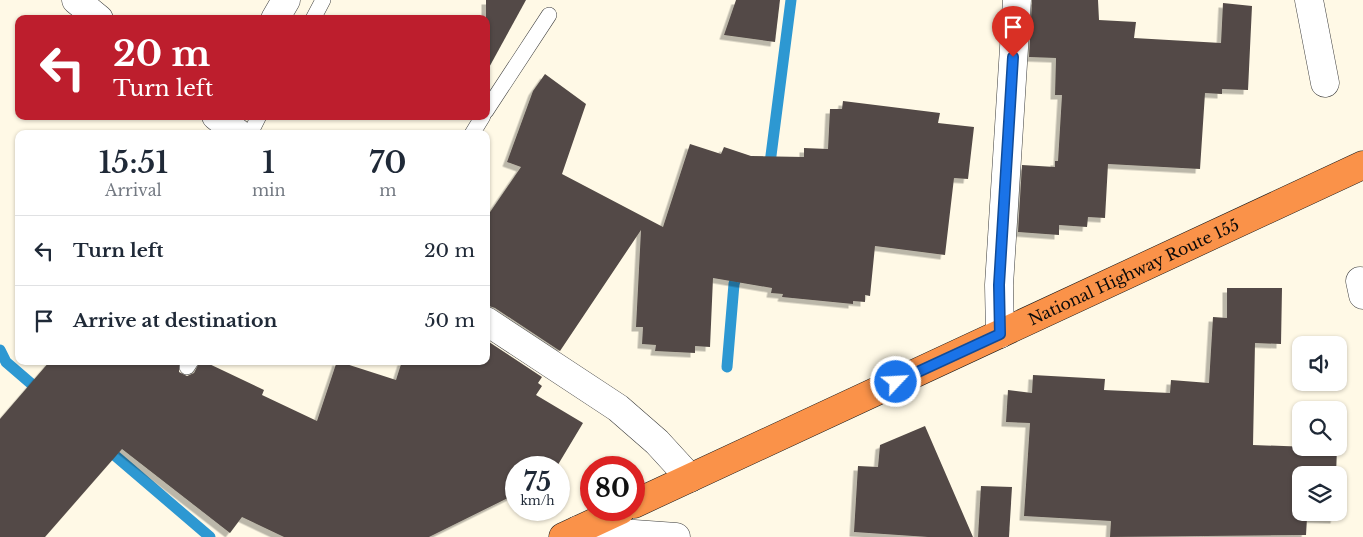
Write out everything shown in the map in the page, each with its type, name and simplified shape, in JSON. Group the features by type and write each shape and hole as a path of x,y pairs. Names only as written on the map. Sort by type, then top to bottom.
{"highway":[{"name":"National Highway Route 155","path":"645,499 1363,166"},
{"path":"570,533 597,521"}],"street":[{"path":"76,0 94,15"},
{"path":"278,15 286,0"},
{"path":"1000,334 999,285 1016,0"},
{"path":"1309,0 1325,83"},
{"path":"490,324 618,408 657,442 690,478"},
{"path":"570,533 676,537"}],"lane":[{"path":"315,15 323,0"},
{"path":"490,105 549,15"}],"building":[{"path":"486,0 526,0 490,66 490,15 486,15"},
{"path":"736,0 780,0 775,42 724,35"},
{"path":"1032,0 1098,0 1099,20 1136,22 1134,38 1221,43 1223,3 1252,6 1248,90 1222,89 1222,94 1205,93 1200,169 1108,164 1105,218 1088,217 1087,227 1059,225 1059,235 1018,232 1022,165 1055,167 1055,161 1058,161 1062,95 1055,95 1056,58 1029,57"},
{"path":"545,74 586,104 562,174 663,227 690,144 721,154 724,147 751,156 804,157 804,148 828,149 830,109 842,109 843,101 940,113 938,123 974,127 968,179 954,178 945,255 875,246 870,296 865,295 865,302 853,301 853,304 782,297 783,294 771,293 772,288 713,278 710,347 695,346 695,353 655,351 656,345 642,344 643,327 636,327 641,230 560,351 490,306 490,212 521,167 507,162 533,91"},
{"path":"1227,288 1282,288 1281,344 1255,343 1253,445 1292,446 1292,456 1337,456 1336,466 1292,466 1292,521 1307,521 1306,535 1110,537 1111,521 1024,516 1030,423 1006,422 1008,390 1032,393 1033,375 1105,379 1104,390 1170,393 1171,380 1209,383 1213,317 1227,318"},
{"path":"490,343 542,377 538,383 542,386 536,395 583,423 563,456 505,456 505,499 429,537 284,537 242,517 230,533 122,449 45,537 0,537 0,419 47,365 180,365 179,372 187,376 194,373 198,365 211,365 264,390 262,395 317,421 336,365 349,365 396,380 401,365 490,365"},
{"path":"925,426 973,537 928,537 854,532 858,466 878,467 880,445"},
{"path":"981,486 1012,487 1009,537 978,537"}],"waterway":[{"path":"769,171 791,0"},
{"path":"727,367 734,284 739,268"},
{"path":"0,350 6,362 42,393"},
{"path":"105,447 210,537"}],"route":[{"path":"896,382 1000,334 999,285 1013,57"}]}
